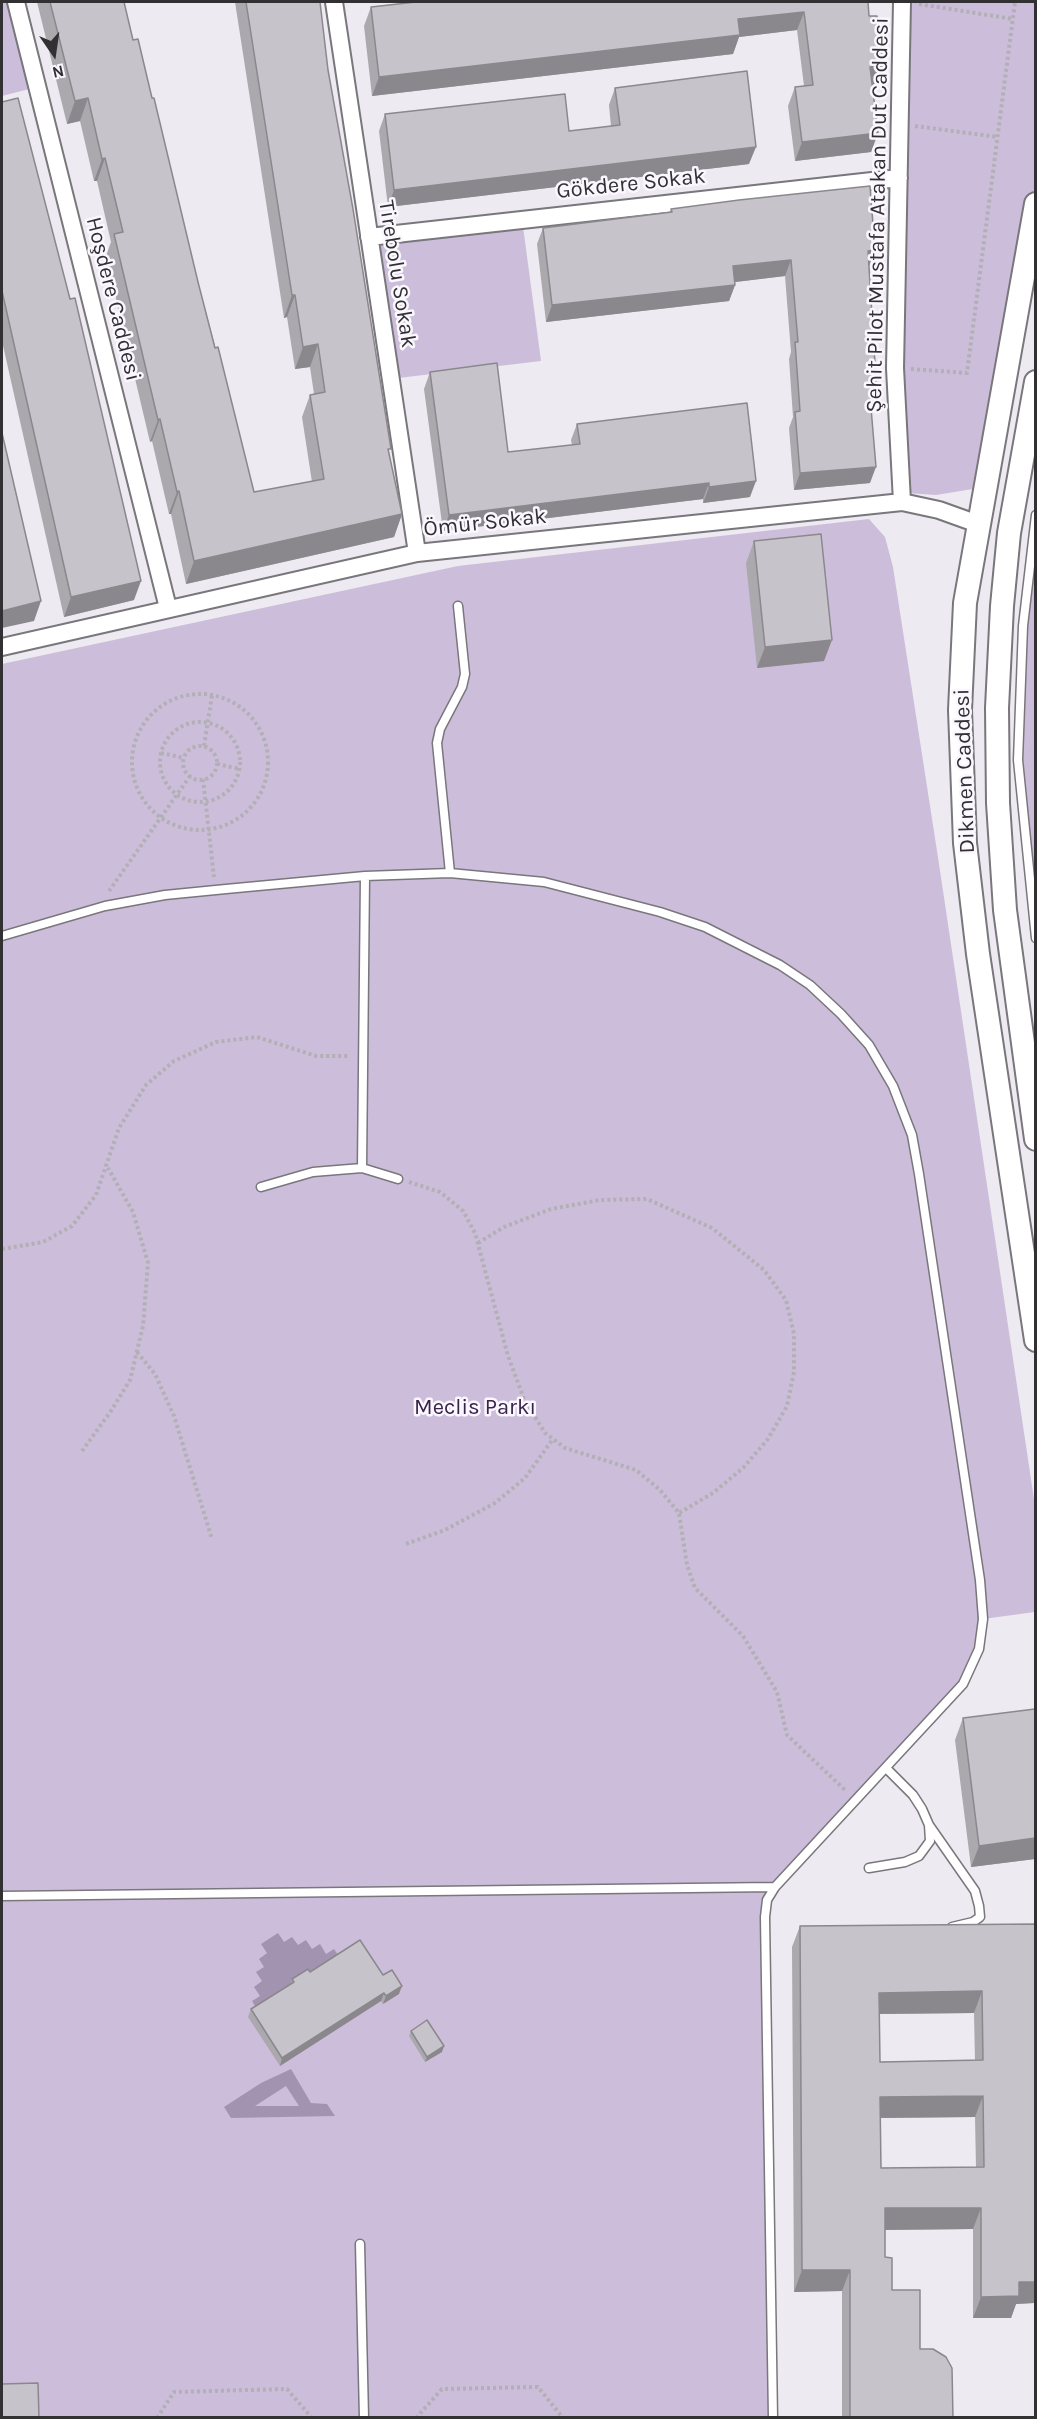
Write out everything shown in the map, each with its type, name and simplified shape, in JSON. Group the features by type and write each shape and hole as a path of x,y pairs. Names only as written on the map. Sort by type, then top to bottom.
{"main road":[{"name":"Dikmen Caddesi","path":"1035,204 965,603 961,699 965,843 978,954 1035,1340"},
{"name":"Dikmen Caddesi","path":"1035,382 1009,533 1002,606 997,708 998,803 1005,910 1035,1139"},
{"path":"978,524 1009,533"}],"street":[{"name":"Hoşdere Caddesi","path":"16,2 168,608"},
{"name":"Tirebolu Sokak","path":"334,2 417,553"},
{"name":"Şehit Pilot Mustafa Atakan Dut Caddesi","path":"902,502 894,368 900,124 909,2"},
{"name":"Gökdere Sokak","path":"369,237 899,178"},
{"name":"Ömür Sokak","path":"2,647 417,553 902,502 939,510 978,524"}],"lane":[{"path":"1035,515 1023,626 1018,760 1035,938"},
{"path":"450,873 437,743 440,729 462,687 465,674 458,606"},
{"path":"2,936 96,908 165,895 215,890 365,876 450,873 544,882 660,912 749,948 810,985 841,1014 870,1045 893,1086 912,1135 919,1174 979,1568 983,1619 979,1649 963,1684 775,1887 767,1900 765,1917 773,2418"},
{"path":"362,1168 365,876"},
{"path":"261,1187 313,1172 362,1168 398,1179"},
{"path":"886,1768 913,1795 928,1825 969,1881 979,1906 980,1917 973,1922 940,1927"},
{"path":"869,1868 905,1862 919,1856 930,1840 928,1825"},
{"path":"2,1896 775,1887"},
{"path":"360,2244 364,2418"}],"path":[{"path":"909,2 1013,18"},
{"path":"894,368 968,373 1015,2"},
{"path":"900,124 998,138"},
{"path":"191,694 212,695 237,704 254,720 266,741 269,764 264,787 252,807 234,822 208,830 190,830 161,818 151,810 138,793 132,772 132,750 139,730 152,712 171,700 191,694"},
{"path":"204,746 212,695"},
{"path":"208,722 227,731 235,741 240,753 240,769 231,789 220,797 205,802 194,802 177,795 162,778 161,753 167,738 178,728 190,723 208,722"},
{"path":"204,746 212,750 217,764 211,776 203,779 190,776 184,767 184,758 191,748 204,746"},
{"path":"161,753 184,758"},
{"path":"217,764 240,769"},
{"path":"96,908 190,776"},
{"path":"203,779 215,890"},
{"path":"2,1249 43,1242 72,1226 96,1195 108,1167 119,1128 146,1085 174,1061 216,1042 257,1037 316,1056 362,1056"},
{"path":"82,1451 130,1380 143,1326 148,1263 133,1212 108,1167"},
{"path":"398,1179 440,1192 463,1211 478,1243 508,1356 524,1399 545,1433 565,1448 636,1470 660,1490 679,1513 687,1565 695,1588 743,1636 777,1692 787,1735 855,1800"},
{"path":"478,1243 504,1227 551,1209 600,1200 647,1199 711,1228 764,1270 786,1300 794,1334 794,1372 787,1406 768,1439 742,1468 713,1493 679,1513"},
{"path":"137,1351 155,1374 174,1416 212,1539"},
{"path":"406,1544 445,1530 495,1503 525,1478 553,1439"},
{"path":"416,2418 442,2389 538,2387 562,2418"},
{"path":"157,2418 174,2391 287,2389 312,2418"}],"green space":[{"path":"2,2 16,2 37,87 2,96"},
{"path":"909,2 1035,2 1035,190 979,488 936,495 906,493 901,370"},
{"path":"522,219 541,361 390,379 369,237"},
{"path":"1035,515 1036,937 1018,760 1023,626"},
{"name":"Meclis Parkı","path":"869,519 885,537 893,567 939,864 1035,1506 1035,1612 983,1619 979,1649 963,1684 767,1900 773,2417 2,2417 2,664 458,566"}],"shaded area":[{"path":"278,1933 284,1942 292,1937 298,1945 306,1940 312,1949 320,1944 326,1954 334,1949 340,1958 294,1984 258,2011 252,2001 260,1996 254,1987 262,1981 256,1972 264,1967 259,1959 267,1953 261,1944"},
{"path":"291,2069 311,2103 327,2104 335,2116 231,2118 224,2107 261,2083","holes":["286,2086 299,2106 255,2106"]}],"building":[{"path":"50,2 124,2 133,40 138,39 152,98 154,98 198,282 215,348 218,347 254,492 324,479 310,395 325,392 318,344 303,347 295,295 292,295 246,2 320,2 328,70 353,209 391,449 388,449 402,514 194,561 179,491 177,492 160,419 158,420 114,234 123,232 105,158 102,159 88,98 75,101"},
{"path":"416,2 868,2 869,16 877,16 883,65 870,67 878,133 802,142 795,87 813,85 804,12 738,19 740,35 379,77 371,7"},
{"path":"747,71 756,147 394,190 385,114 565,94 569,131 620,125 615,88"},
{"path":"18,98 70,299 75,298 141,581 71,597 2,291 2,102"},
{"path":"870,186 875,250 868,251 877,395 870,396 876,467 800,473 795,412 800,411 795,342 798,342 791,260 733,266 735,285 552,305 543,228 672,212 671,209 739,200"},
{"path":"497,363 508,452 580,444 577,424 747,403 756,481 709,487 709,483 449,515 430,372"},
{"path":"2,433 41,601 2,611"},
{"path":"821,534 832,640 765,647 754,541"},
{"path":"1035,1709 1035,1838 979,1846 963,1718"},
{"path":"1035,1924 1035,2282 1019,2282 1019,2296 981,2297 981,2208 885,2208 885,2257 892,2258 892,2290 920,2290 920,2349 933,2349 946,2357 952,2368 953,2418 850,2418 850,2270 802,2270 800,1926","holes":["982,1991 983,2060 880,2062 879,1993","983,2096 984,2167 881,2168 880,2097"]},
{"path":"360,1940 383,1975 392,1970 402,1986 386,1996 384,1993 282,2058 251,2009 294,1982 292,1979 308,1969 310,1972"},
{"path":"427,2020 444,2046 427,2057 411,2031"},
{"path":"38,2383 39,2418 2,2418 2,2384"}]}
